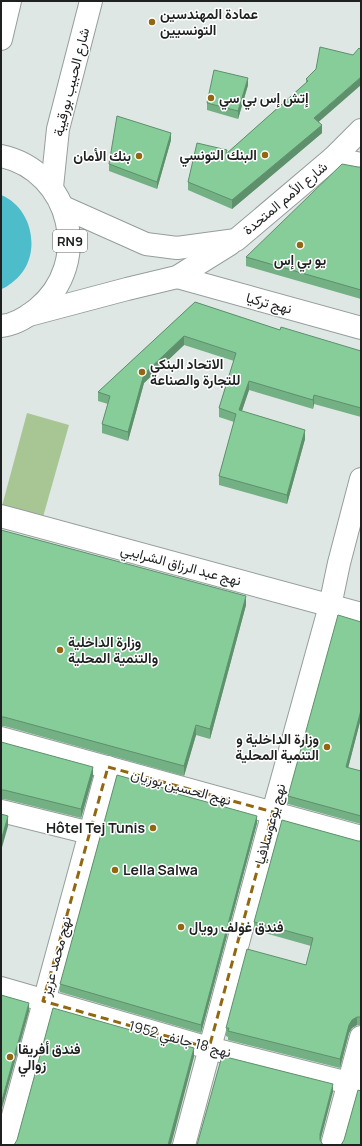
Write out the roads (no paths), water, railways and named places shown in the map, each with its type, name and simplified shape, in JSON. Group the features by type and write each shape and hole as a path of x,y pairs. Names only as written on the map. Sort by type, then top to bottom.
{"street":[{"path":"1,39 10,1"},
{"name":"شارع الحبيب بورقيبة","path":"52,188 58,129 91,1"},
{"name":"شارع الأمم المتحدة","path":"63,207 146,244 177,248 236,240 333,158 361,130"},
{"name":"RN9","path":"1,156 8,157 25,164 40,174 52,188 63,207 68,224 70,241 68,258 54,291 43,304 11,325"},
{"path":"333,158 361,164"},
{"path":"11,325 127,289 178,277 236,240"},
{"name":"نهج تركيا","path":"178,277 361,328"},
{"name":"نهج يوغوسلافيا","path":"184,1145 209,1048 330,606 339,563 361,479"},
{"name":"نهج عبد الرزاق الشرايبي","path":"1,516 361,614"},
{"name":"نهج الحسين بوزيان","path":"1,738 361,837"},
{"name":"نهج محمد عزيز","path":"5,1145 108,767"},
{"path":"1,811 90,833"},
{"name":"نهج 18 جانفي 1952","path":"1,988 209,1048 355,1084"},
{"path":"332,1145 355,1084 361,1037"}],"water":[{"path":"1,195 12,201 21,211 31,234 31,247 29,260 23,271 14,281 1,289"}],"place":[{"name":"عمادة المهندسين التونسيين","path":"152,22"},
{"name":"إتش إس بي سي","path":"211,98"},
{"name":"البنك التونسي","path":"265,155"},
{"name":"بنك الأمان","path":"139,156"},
{"name":"يو بي إس","path":"300,245"},
{"name":"الاتحاد البنكي للتجارة والصناعة","path":"142,372"},
{"name":"وزارة الداخلية والتنمية المحلية","path":"60,650"},
{"name":"وزارة الداخلية و التنمية المحلية","path":"327,747"},
{"name":"Hôtel Tej Tunis","path":"153,828"},
{"name":"Lella Salwa","path":"115,870"},
{"name":"فندق غولف رويال","path":"181,927"},
{"name":"فندق أفريقا زوالي","path":"10,1057"}]}
